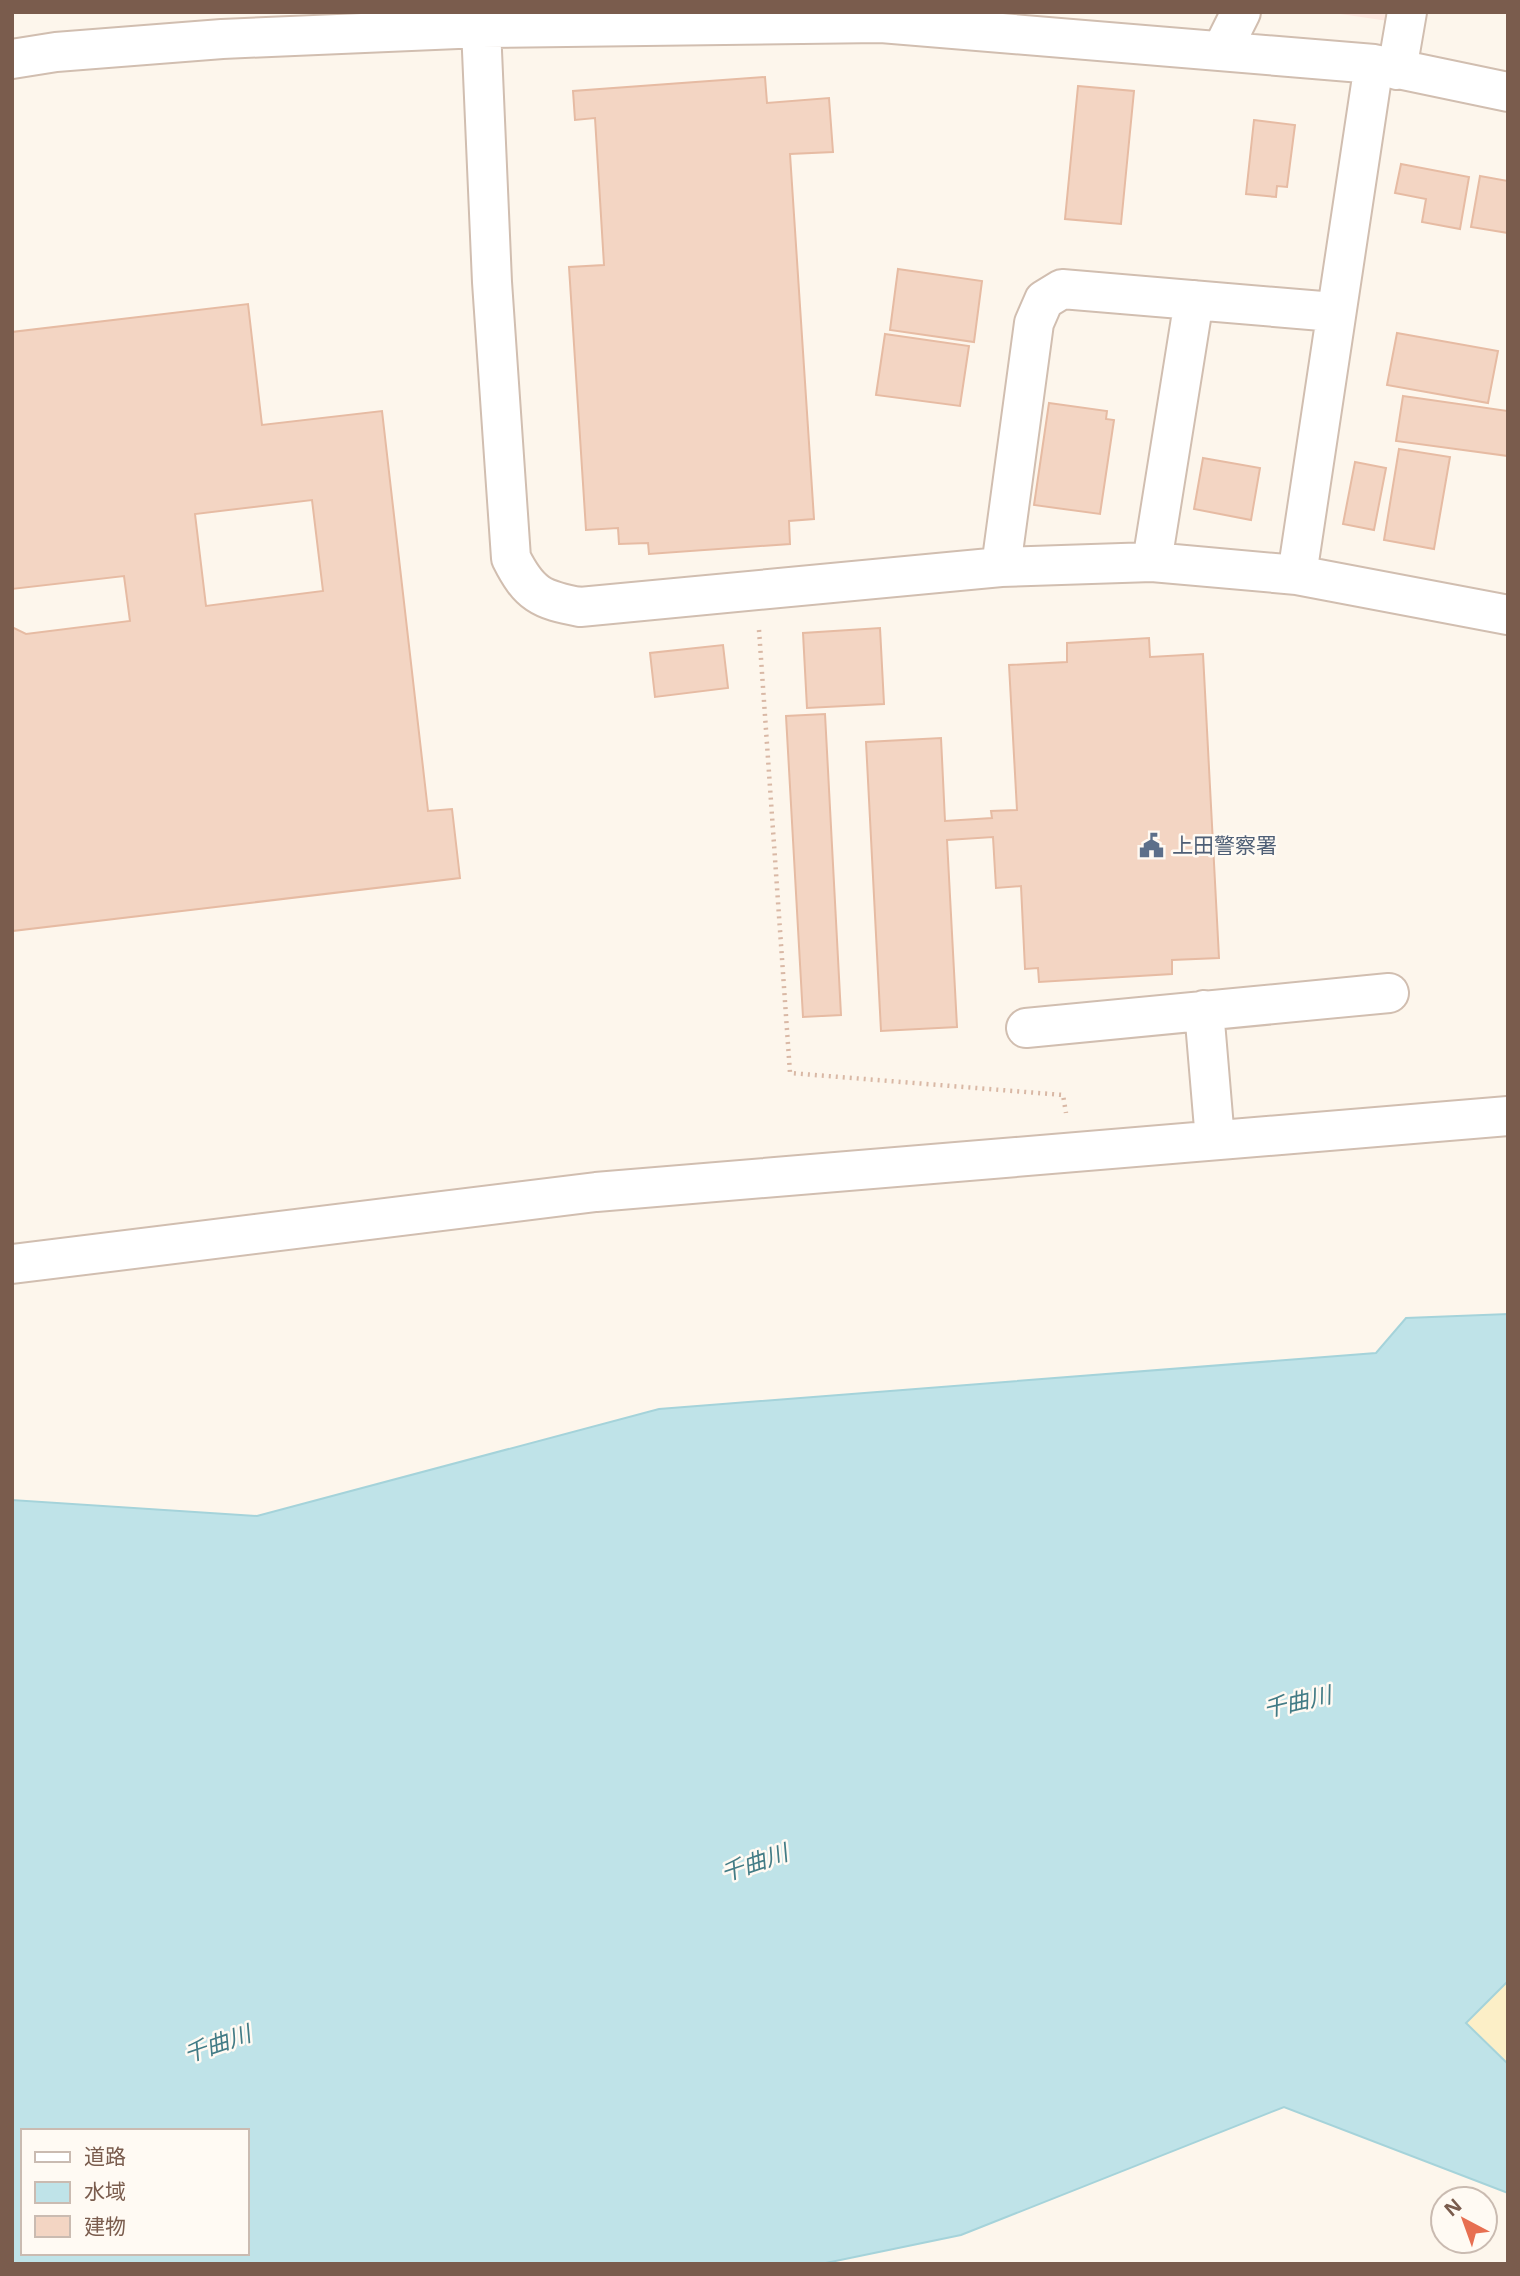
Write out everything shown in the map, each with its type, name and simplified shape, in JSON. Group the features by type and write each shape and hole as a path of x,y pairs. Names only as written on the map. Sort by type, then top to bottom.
{"street":[{"path":"1222,50 1241,12"},
{"path":"1297,575 1334,312 1385,67 1407,12"},
{"path":"12,59 56,52 222,39 481,28 881,23 1222,50 1385,67 1508,92"},
{"path":"481,28 492,282 511,558 522,580 538,597 580,607 1001,567 1152,562 1297,575 1508,615"},
{"path":"1001,567 1034,323 1044,300 1062,289 1334,312"},
{"path":"1152,562 1194,300"},
{"path":"1026,1028 1389,993"},
{"path":"1204,1010 1215,1140"},
{"path":"12,1264 596,1192 1508,1116"}],"path":[{"path":"758,619 790,1073 1063,1095 1068,1122"}],"shaded area":[{"path":"1327,12 1396,12 1395,22"}],"sand":[{"path":"1508,1981 1508,2064 1466,2023"}],"water":[{"name":"千曲川","path":"1508,1314 1508,1981 1466,2023 1508,2064 1508,2193 1499,2190 1499,2185 1487,2185 1284,2107 961,2235 821,2264 12,2264 12,1500 257,1516 659,1409 1376,1353 1406,1318"}],"building":[{"path":"765,77 767,103 829,98 833,152 790,154 814,519 789,521 790,544 649,554 648,543 619,544 618,528 586,530 569,267 604,265 595,118 575,120 573,91"},
{"path":"1078,86 1134,91 1121,224 1065,219"},
{"path":"1254,120 1295,125 1287,187 1277,186 1276,197 1246,194"},
{"path":"1401,164 1469,177 1460,229 1422,222 1426,199 1395,193"},
{"path":"1480,176 1508,181 1508,233 1471,227"},
{"path":"898,269 982,281 974,342 890,330"},
{"path":"248,304 262,425 382,411 428,811 452,809 460,878 12,931 12,627 26,634 130,621 124,576 12,589 12,332","holes":["312,500 323,591 206,606 195,514"]},
{"path":"1397,333 1498,351 1488,403 1387,385"},
{"path":"885,334 969,346 960,406 876,395"},
{"path":"1403,396 1508,411 1508,456 1396,441"},
{"path":"1049,403 1107,411 1106,419 1114,420 1100,514 1034,505"},
{"path":"1399,449 1450,457 1434,549 1384,540"},
{"path":"1203,458 1260,468 1251,520 1194,509"},
{"path":"1355,462 1386,468 1374,530 1343,524"},
{"path":"880,628 884,704 807,708 803,633"},
{"path":"1149,638 1150,657 1203,654 1219,958 1172,960 1172,974 1039,982 1038,968 1025,969 1021,886 996,888 993,837 947,840 957,1027 881,1031 866,742 941,738 945,821 992,818 991,811 1017,810 1009,665 1067,662 1067,643"},
{"path":"723,645 728,688 655,697 650,653"},
{"path":"825,714 841,1015 803,1017 786,716"}],"place":[{"name":"上田警察署","path":"1152,845"}]}
